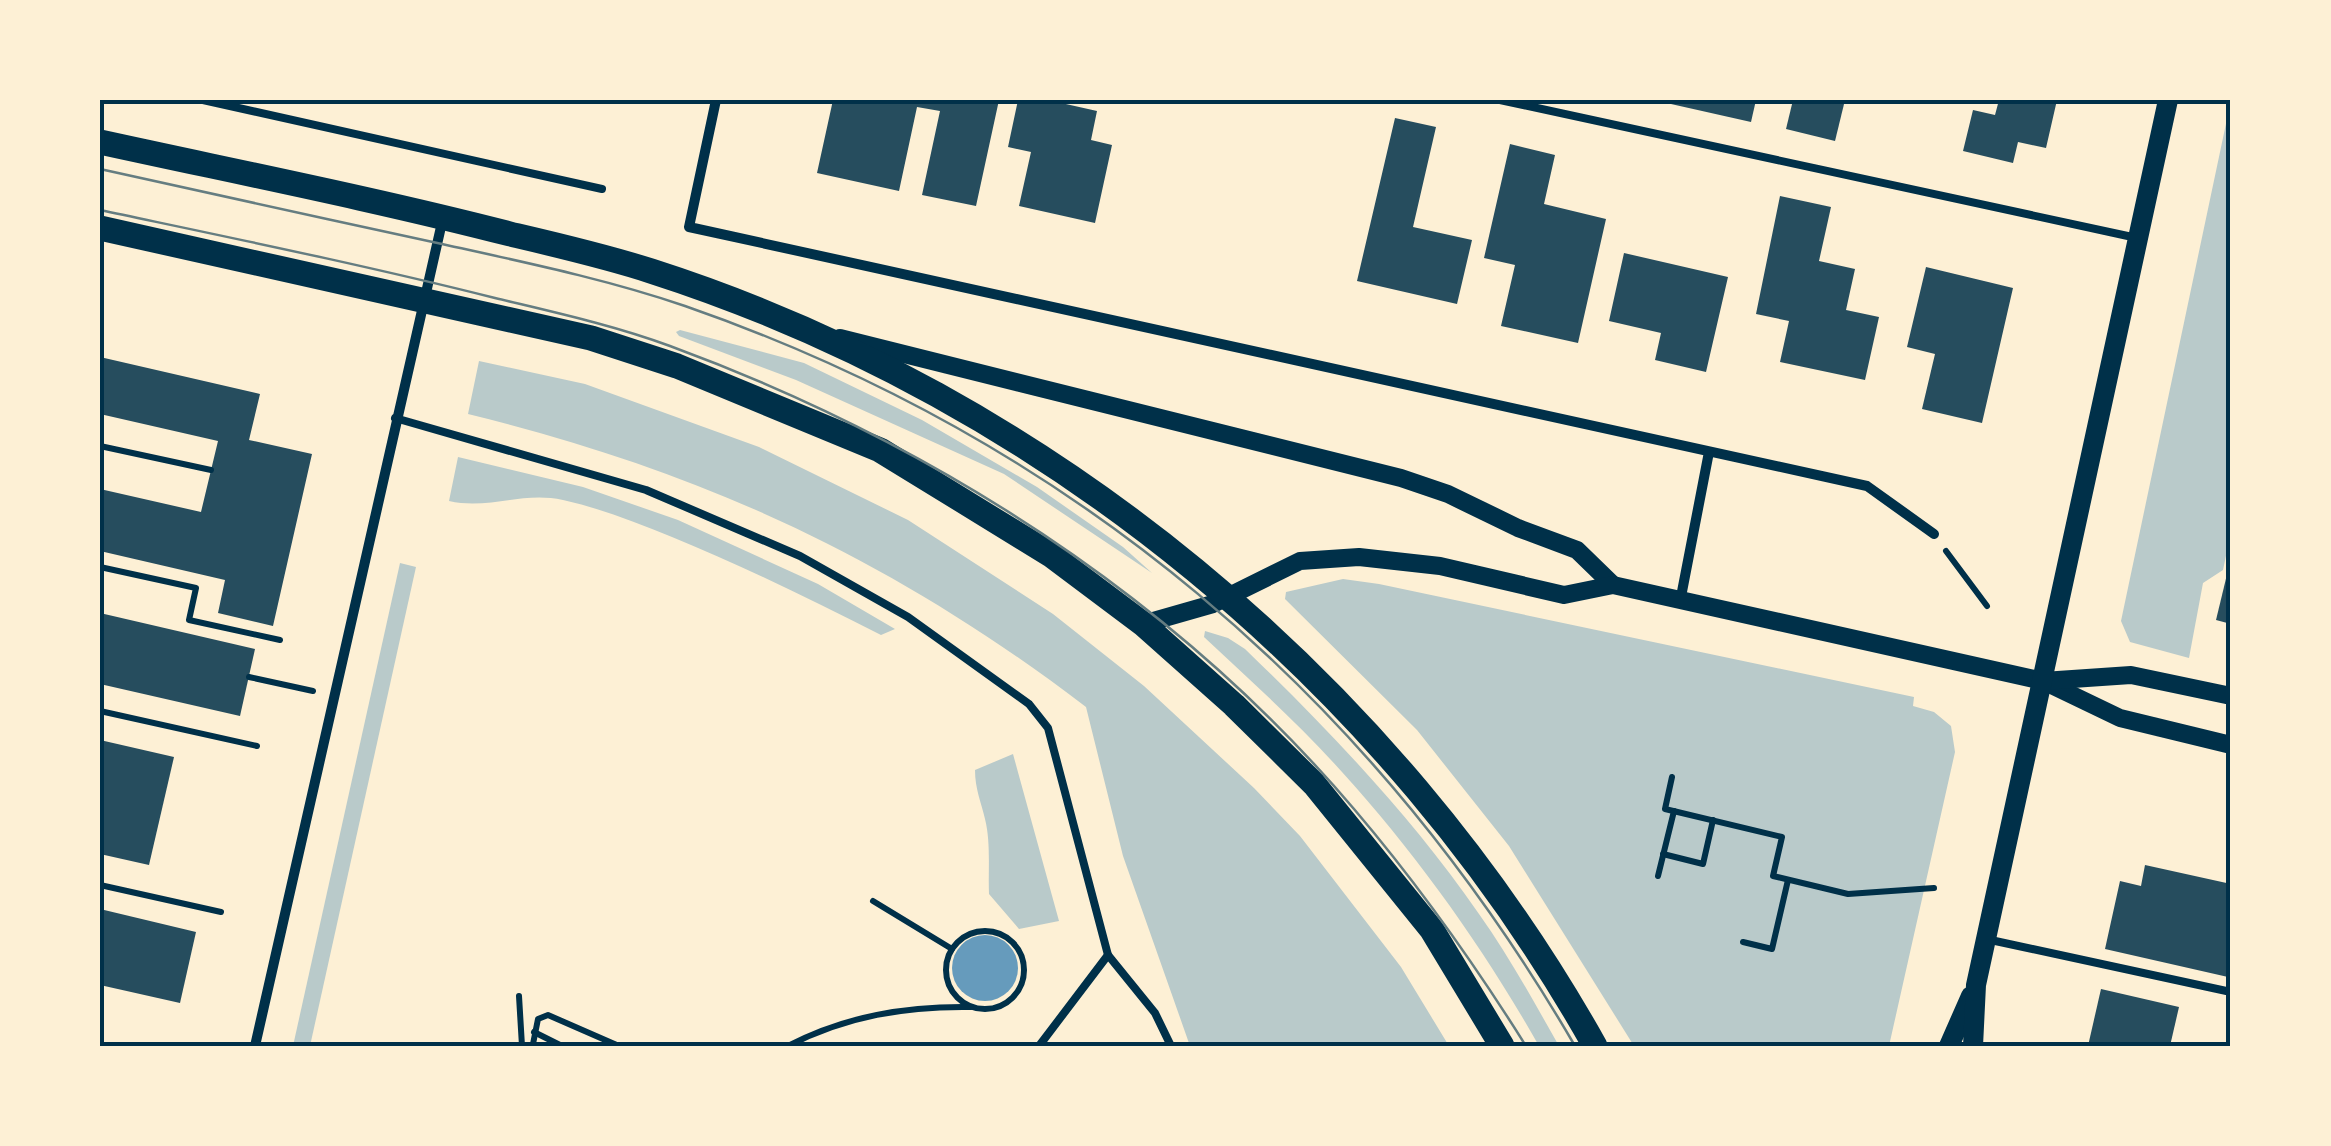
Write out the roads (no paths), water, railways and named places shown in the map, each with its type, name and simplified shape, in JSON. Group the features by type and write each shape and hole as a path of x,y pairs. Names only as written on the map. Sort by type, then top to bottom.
{"main road":[{"path":"1973,1046 1976,985 2168,100"},
{"path":"100,142 443,217 646,269 810,331 911,381 1021,444 1145,530 1226,596 1386,751 1447,824 1554,974 1595,1046"},
{"path":"100,228 591,338 677,366 880,450 1051,555 1143,624 1234,704 1314,784 1432,930 1502,1046"},
{"path":"1949,1046 1976,985"}],"street":[{"path":"716,100 689,227 1867,486 1934,534"},
{"path":"255,1046 443,217"},
{"path":"810,331 1401,478 1578,550 1613,586"},
{"path":"1680,602 1708,452"},
{"path":"1143,624 1196,610 1300,560 1358,557 1440,566 1564,595 1613,586 2043,682 2120,718 2231,744"},
{"path":"2043,682 2131,675 2231,696"}],"lane":[{"path":"203,100 602,189"},
{"path":"1500,100 2137,238"},
{"path":"395,418 646,490 800,556 908,617 1029,704 1048,728 1108,955 1155,1013 1171,1046"},
{"path":"1986,939 2231,992"},
{"path":"1039,1046 1108,955"},
{"path":"976,1046 988,1046"}],"water":[{"path":"985,935 1008,945 1018,968 1008,991 985,1001 962,991 952,968 962,945"}],"tram line":[{"path":"100,169 534,264 655,296 826,362 958,429 1082,506 1198,594 1305,692 1404,800 1494,918 1575,1046"},
{"path":"100,210 397,274 627,332 767,385 862,429 953,479 1042,534 1127,594 1207,660 1283,732 1400,866 1526,1046"}]}
